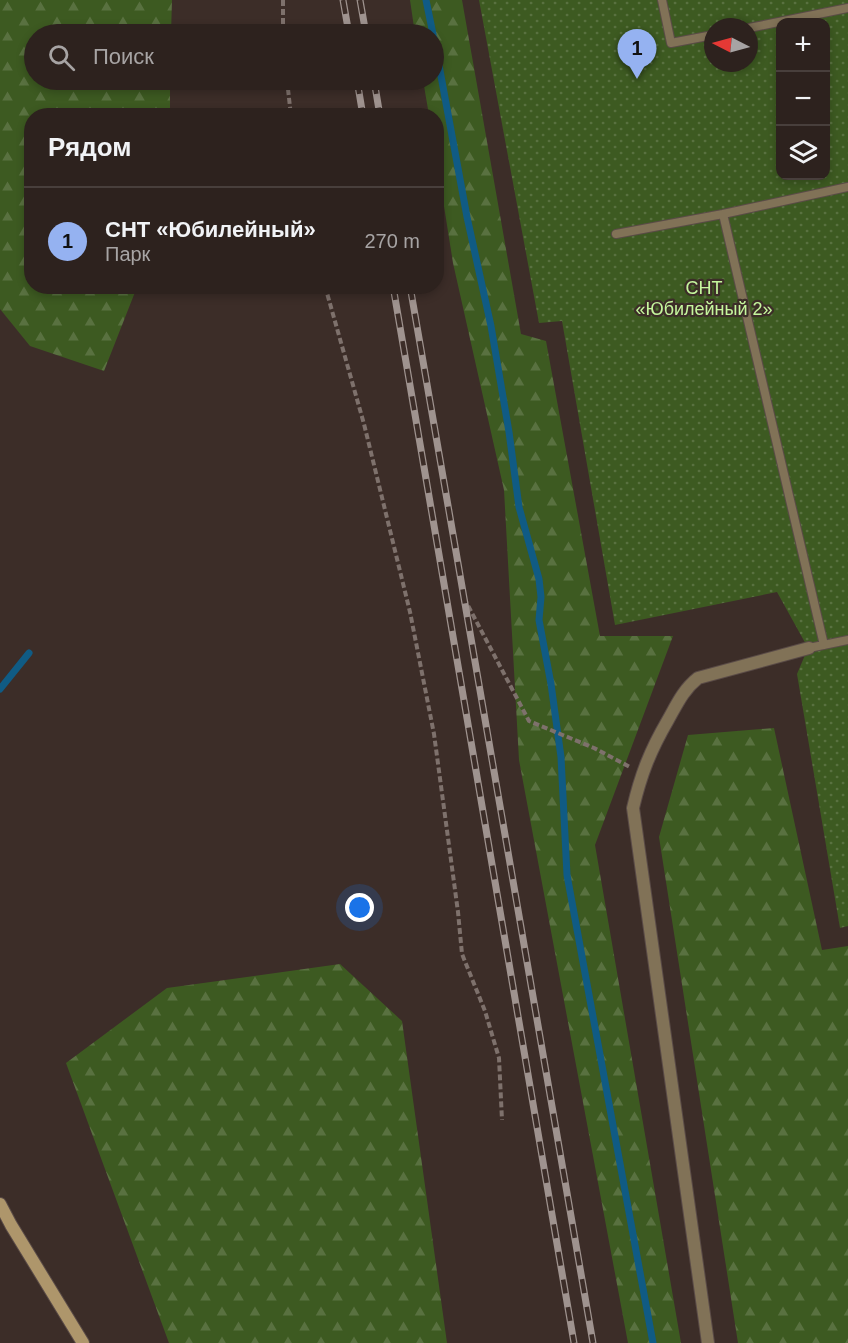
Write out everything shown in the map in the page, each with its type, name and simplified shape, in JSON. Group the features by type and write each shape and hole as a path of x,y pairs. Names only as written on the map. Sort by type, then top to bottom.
{"street":[{"path":"708,1343 633,808 642,773 654,744 685,689 698,678 808,648"},
{"path":"0,1204 83,1343"}],"lane":[{"path":"662,0 671,43 704,37"},
{"path":"758,26 848,8"},
{"path":"616,234 723,214 848,186"},
{"path":"723,214 824,645"},
{"path":"808,648 848,640"}],"path":[{"path":"283,0 283,24"},
{"path":"288,90 290,108"},
{"path":"327,294 378,480 410,612 434,734 462,954 485,1011 499,1058 502,1120"},
{"path":"464,598 529,721 594,748 642,773"}],"green space":[{"path":"0,0 172,0 171,24 24,24 24,90 170,90 170,108 24,108 24,294 134,294 104,371 30,346 0,309"},
{"path":"410,0 462,0 521,334 546,341 600,636 673,636 595,845 681,1343 628,1343 519,760 504,490 453,263 444,206 444,108 428,108 425,90 444,90 444,24 414,24"},
{"name":"СНТ «Юбилейный 2»","path":"479,0 848,0 848,926 840,928 797,674 808,648 777,592 615,625 562,321 539,323"},
{"path":"774,728 822,950 848,946 848,1343 738,1343 659,837 688,735"},
{"path":"340,964 402,1021 447,1343 169,1343 66,1063 167,988"}],"waterway":[{"path":"426,0 431,24"},
{"path":"444,90 467,217 491,326 519,507 539,579 541,597 539,620 561,757 567,875 653,1343"},
{"path":"0,689 29,653"}],"railway":[{"path":"343,0 347,24"},
{"path":"360,0 364,24"},
{"path":"359,90 362,108"},
{"path":"376,90 379,108"},
{"path":"394,294 574,1343"},
{"path":"411,294 593,1343"}],"place":[{"name":"СНТ «Юбилейный»","path":"637,79"}]}
